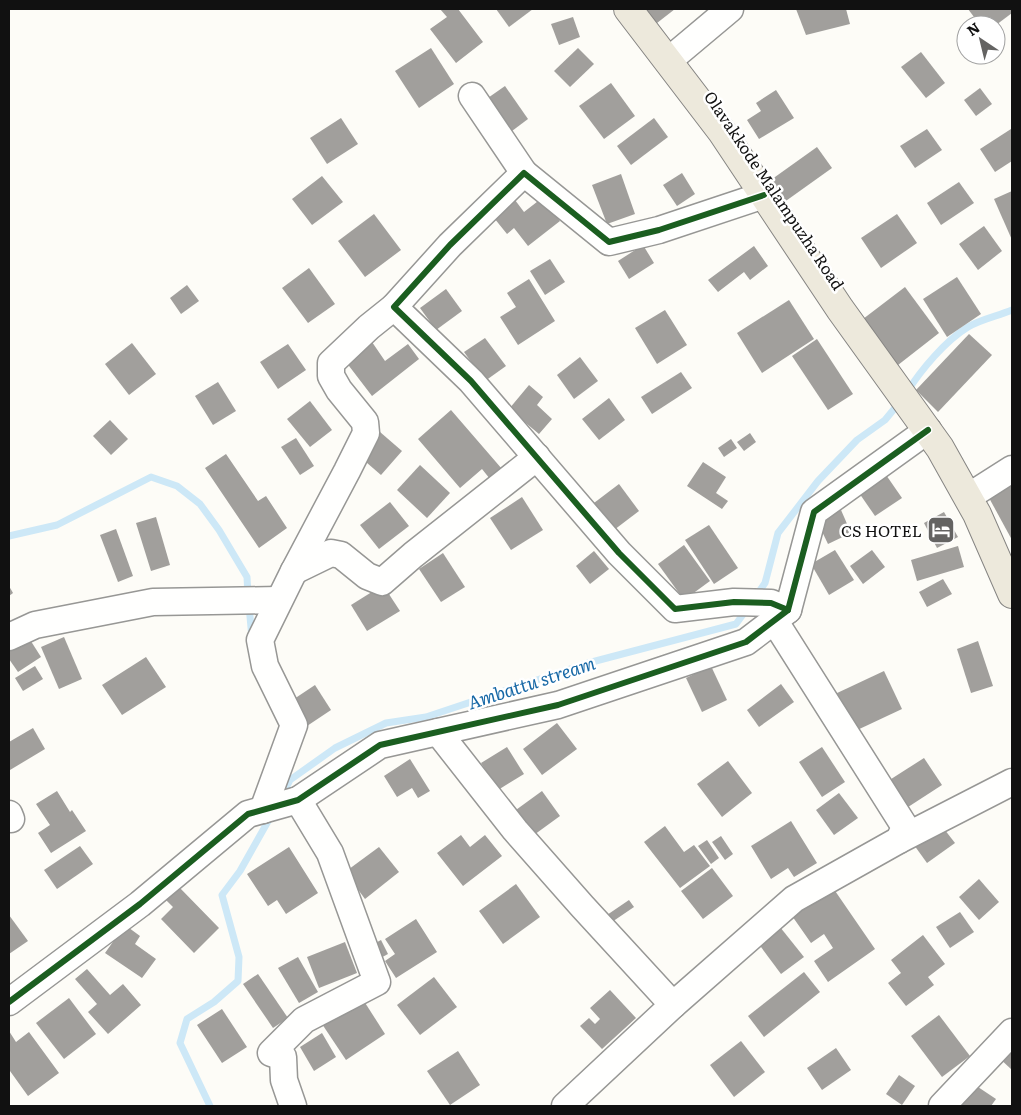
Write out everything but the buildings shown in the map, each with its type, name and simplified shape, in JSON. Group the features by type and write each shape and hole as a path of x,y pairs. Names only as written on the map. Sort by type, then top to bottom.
{"main road":[{"name":"Olavakkode Malampuzha Road","path":"628,9 722,132 840,309 940,448 977,514 1012,594"}],"street":[{"path":"668,61 730,9"},
{"path":"472,96 524,173 609,242 659,230 764,195"},
{"path":"294,571 366,434 365,422 339,390 332,376 331,363 394,306 450,245 524,173"},
{"path":"394,306 472,381 619,553 675,609 734,602 778,611 904,827 899,840"},
{"path":"9,1002 140,904 248,814 296,801 380,745 568,702 746,642 778,611 814,512 928,430"},
{"path":"9,638 35,626 153,602 262,600 294,571 331,552 341,555 367,576 382,582 413,555 537,457"},
{"path":"968,497 1012,469"},
{"path":"262,600 260,640 265,666 294,724 264,809"},
{"path":"438,732 515,830 673,1005"},
{"path":"565,1106 673,1005 794,899 899,840 1012,782"},
{"path":"293,1106 284,1080 283,1057 271,1053 304,1020 377,982 330,854 296,801"},
{"path":"942,1106 1012,1032"}],"waterway":[{"path":"907,392 934,356 959,333 978,322 1012,310"},
{"path":"756,596 765,583 778,533 818,481 857,440 885,420 899,403"},
{"name":"Ambattu stream","path":"9,536 57,525 151,477 177,486 200,504 219,530 247,577 248,595"},
{"name":"Ambattu stream","path":"249,606 252,638"},
{"name":"Ambattu stream","path":"281,798 290,780 335,748 386,723 426,717 588,663 736,624 747,609"},
{"name":"Ambattu stream","path":"210,1106 180,1043 187,1019 214,1002 238,981 239,957 222,895 240,871 271,816"}],"cycle path":[{"path":"764,195 659,230 609,242 524,173 450,245 394,307 471,381 619,553 675,609 734,602 771,603 788,610"},
{"path":"9,1002 140,904 248,814 298,800 380,745 558,705 746,642 788,610 814,512 928,430"}],"place":[{"name":"CS HOTEL","path":"941,530"}]}
